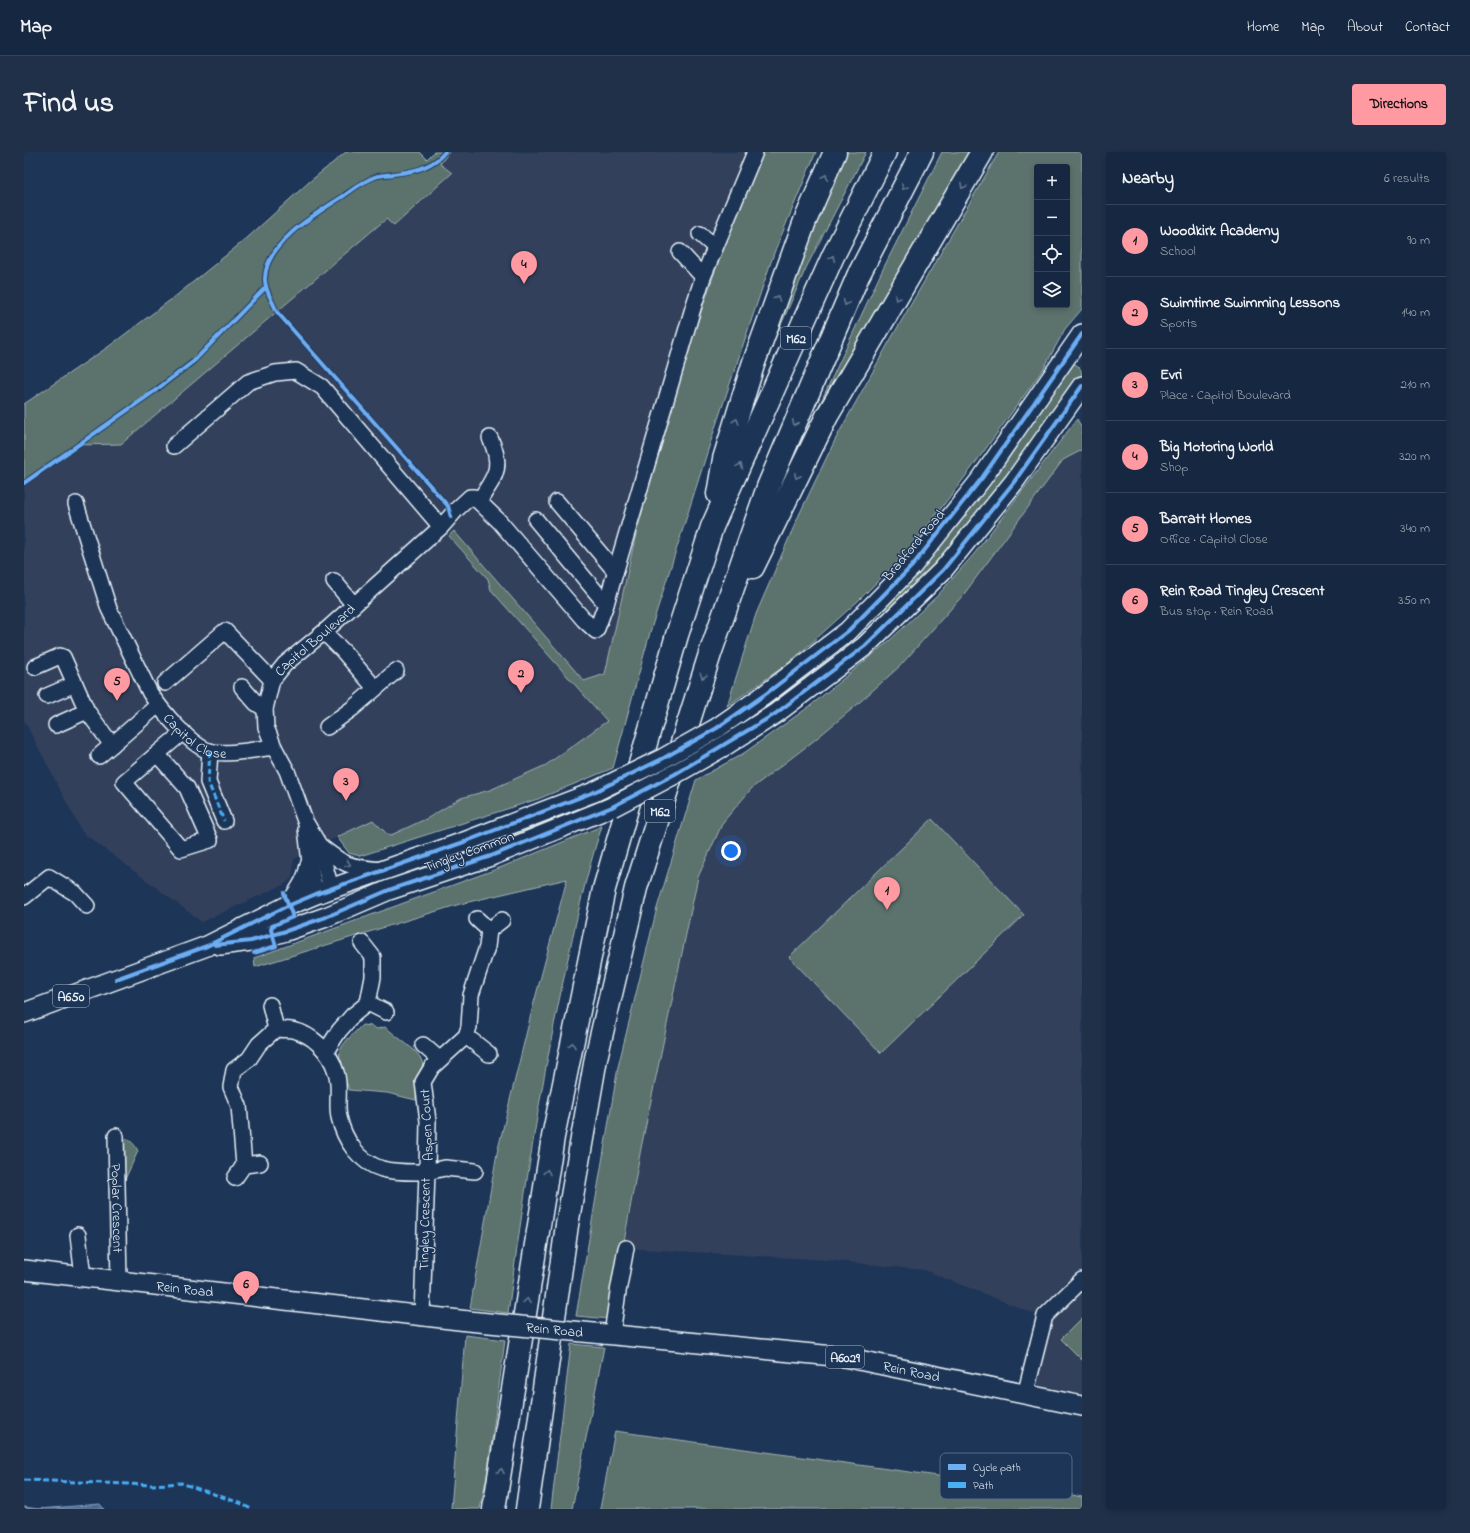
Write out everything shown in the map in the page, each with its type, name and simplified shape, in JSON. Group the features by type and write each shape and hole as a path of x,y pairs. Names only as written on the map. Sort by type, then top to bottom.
{"highway":[{"name":"M62","path":"712,527 724,459 753,365 805,221 835,152"},
{"name":"M62","path":"494,1509 553,1137 604,889 677,635 712,527 833,256 885,152"},
{"name":"M62","path":"527,1509 567,1225 596,1058 636,888 710,654 768,487 858,276 922,152"},
{"name":"M62","path":"710,654 827,416 982,152"}],"main road":[{"name":"Bradford Road","path":"717,728 763,696 848,631 912,566 982,478 1079,344"},
{"name":"Tingley Common","path":"207,946 251,941 286,931 326,917 390,890 491,856 612,807 675,774 776,714 864,646 943,570 1014,482 1082,386"},
{"name":"Tingley Common","path":"24,1012 207,946 285,907 382,870 464,842 594,792 662,759 717,728"},
{"path":"326,917 325,893 390,890"},
{"name":"Rein Road","path":"24,1270 468,1321 844,1357 1082,1406"}],"street":[{"path":"490,438 496,451 498,467 495,476 479,501 499,521 584,620 596,631 606,604 703,277 755,152"},
{"path":"700,234 716,247"},
{"path":"680,252 703,277"},
{"path":"174,446 248,382 275,373 296,371 322,387 446,522"},
{"name":"Capitol Boulevard","path":"325,893 318,845 305,821 287,771 274,747 266,727 265,709 272,680 285,664 324,632 446,522 468,498 474,497 479,501"},
{"path":"557,502 615,571"},
{"name":"Capitol Close","path":"76,504 109,609 150,693 158,705 196,745 210,751 235,752 274,747"},
{"path":"536,520 606,604"},
{"path":"334,581 354,604"},
{"path":"165,684 225,631 272,680"},
{"path":"324,632 343,651 375,688"},
{"path":"35,667 62,656 87,711 112,745"},
{"path":"327,727 353,708 396,671"},
{"path":"47,696 75,684"},
{"path":"242,687 256,703 265,709"},
{"path":"99,756 158,705"},
{"path":"56,725 87,711"},
{"path":"157,754 186,788 210,840 181,850 124,782 182,732"},
{"path":"210,751 208,782 224,821"},
{"name":"Capitol Boulevard","path":"305,821 311,872 325,893"},
{"name":"Capitol Boulevard","path":"318,845 337,860 348,865 382,870"},
{"name":"Capitol Boulevard","path":"285,907 302,884 307,874 309,857"},
{"path":"24,898 49,877 75,893 86,906"},
{"path":"477,919 489,930"},
{"path":"489,1054 466,1036 469,1027 471,995 487,947 489,930 502,920"},
{"path":"326,1051 339,1031 353,1015 368,1003 373,977 373,957 362,943"},
{"path":"368,1003 386,1012"},
{"path":"235,1178 244,1165 239,1106 231,1087 234,1070 249,1060 259,1044 276,1030 270,1005"},
{"name":"Tingley Crescent","path":"276,1030 291,1030 309,1036 326,1051 336,1072 339,1095 339,1117 352,1148 364,1160 382,1169 402,1172 428,1172 422,1315"},
{"name":"Aspen Court","path":"466,1036 439,1059 432,1067 424,1082 428,1121 428,1172 445,1168 475,1171"},
{"path":"423,1045 439,1059"},
{"name":"Poplar Crescent","path":"116,1136 119,1281"},
{"path":"244,1165 260,1163"},
{"path":"78,1235 84,1277"},
{"path":"608,1334 626,1248"},
{"path":"1024,1395 1045,1316 1082,1280"}],"shaded area":[{"path":"449,152 761,152 727,236 685,359 605,674 583,693 608,721 546,765 490,790 461,798 428,818 389,836 373,821 337,837 294,859 291,879 285,884 202,922 82,832 24,720 24,486 78,445 121,444 386,219 394,226 452,173 439,164"},
{"path":"1081,449 1082,1395 1019,1382 1035,1314 924,1270 827,1260 624,1248 641,1148 698,877 723,822 752,788 811,743 900,666 964,594 1063,460"},
{"path":"100,1504 104,1509 39,1509"},
{"path":"24,1507 39,1509 24,1509"}],"green space":[{"path":"346,152 420,152 427,159 434,152 449,152 440,164 452,173 394,226 386,219 121,444 78,445 24,483 24,404 108,347 177,295 246,239 309,182"},
{"path":"761,152 816,152 774,253 715,428 651,629 613,768 538,799 360,856 349,853 337,837 373,820 389,836 428,818 461,798 490,790 546,765 607,721 491,590 488,579 449,536 454,531 584,681 605,674 636,534 685,359 727,236"},
{"path":"842,152 866,152 806,268 763,366"},
{"path":"942,152 974,152 823,411 817,410 881,273"},
{"path":"999,152 1082,152 1082,309 1065,329 1044,368 971,469 909,550 858,601 789,663 727,706 756,614 799,515 835,440 888,344"},
{"path":"1075,364 1080,368 1082,375 1013,473 936,567 890,611 884,608 1071,365"},
{"path":"1077,419 1082,428 1082,450 1063,460 964,594 900,666 811,743 752,788 723,822 698,877 641,1148 610,1319 576,1316 618,1067 657,908 696,780 744,753 810,706 889,641 938,595 974,554"},
{"path":"796,682 799,686 718,743 725,731"},
{"path":"602,795 599,804 487,849 484,841"},
{"path":"932,819 1024,915 881,1053 789,957"},
{"path":"602,826 580,904 554,1023 539,1106 508,1313 470,1308 497,1153 532,1010 567,879 460,904 255,967 254,958 502,867"},
{"path":"362,1025 371,1026 377,1029 385,1027 414,1050 420,1057 423,1064 417,1083 416,1100 387,1093 349,1090 341,1066 340,1052 346,1041"},
{"path":"116,1136 130,1140 138,1151 116,1199"},
{"path":"1082,1318 1082,1360 1061,1339"},
{"path":"465,1335 505,1340 488,1470 480,1509 451,1509"},
{"path":"571,1344 604,1347 572,1509 551,1509"},
{"path":"615,1431 940,1476 940,1499 1072,1499 1072,1495 1082,1497 1082,1509 600,1509"}],"marked path":[{"path":"210,751 208,782 224,821"},
{"path":"24,1480 153,1485 181,1483 240,1503 251,1509"}],"cycle path":[{"path":"445,152 434,162 421,168 407,172 377,176 366,181 306,221 283,241 274,253 267,265 265,282 267,291 277,312 448,506 451,517"},
{"path":"24,483 156,390 194,361 266,287"},
{"path":"116,979 207,946 285,907 316,894 464,842 594,792 662,759 717,728 763,696 848,631 912,566 982,478 1082,334"},
{"path":"215,945 251,941 286,931 326,917 389,890 491,856 612,807 675,774 775,714 865,646 943,570 1014,482 1082,386"},
{"path":"254,953 276,946 271,930 272,926 293,917 284,893"}],"place":[{"name":"Big Motoring World","path":"524,284"},
{"name":"Swimtime Swimming Lessons","path":"521,693"},
{"name":"Barratt Homes","path":"117,701"},
{"name":"Evri","path":"346,801"},
{"name":"Woodkirk Academy","path":"887,910"},
{"name":"Rein Road Tingley Crescent","path":"246,1304"}]}
